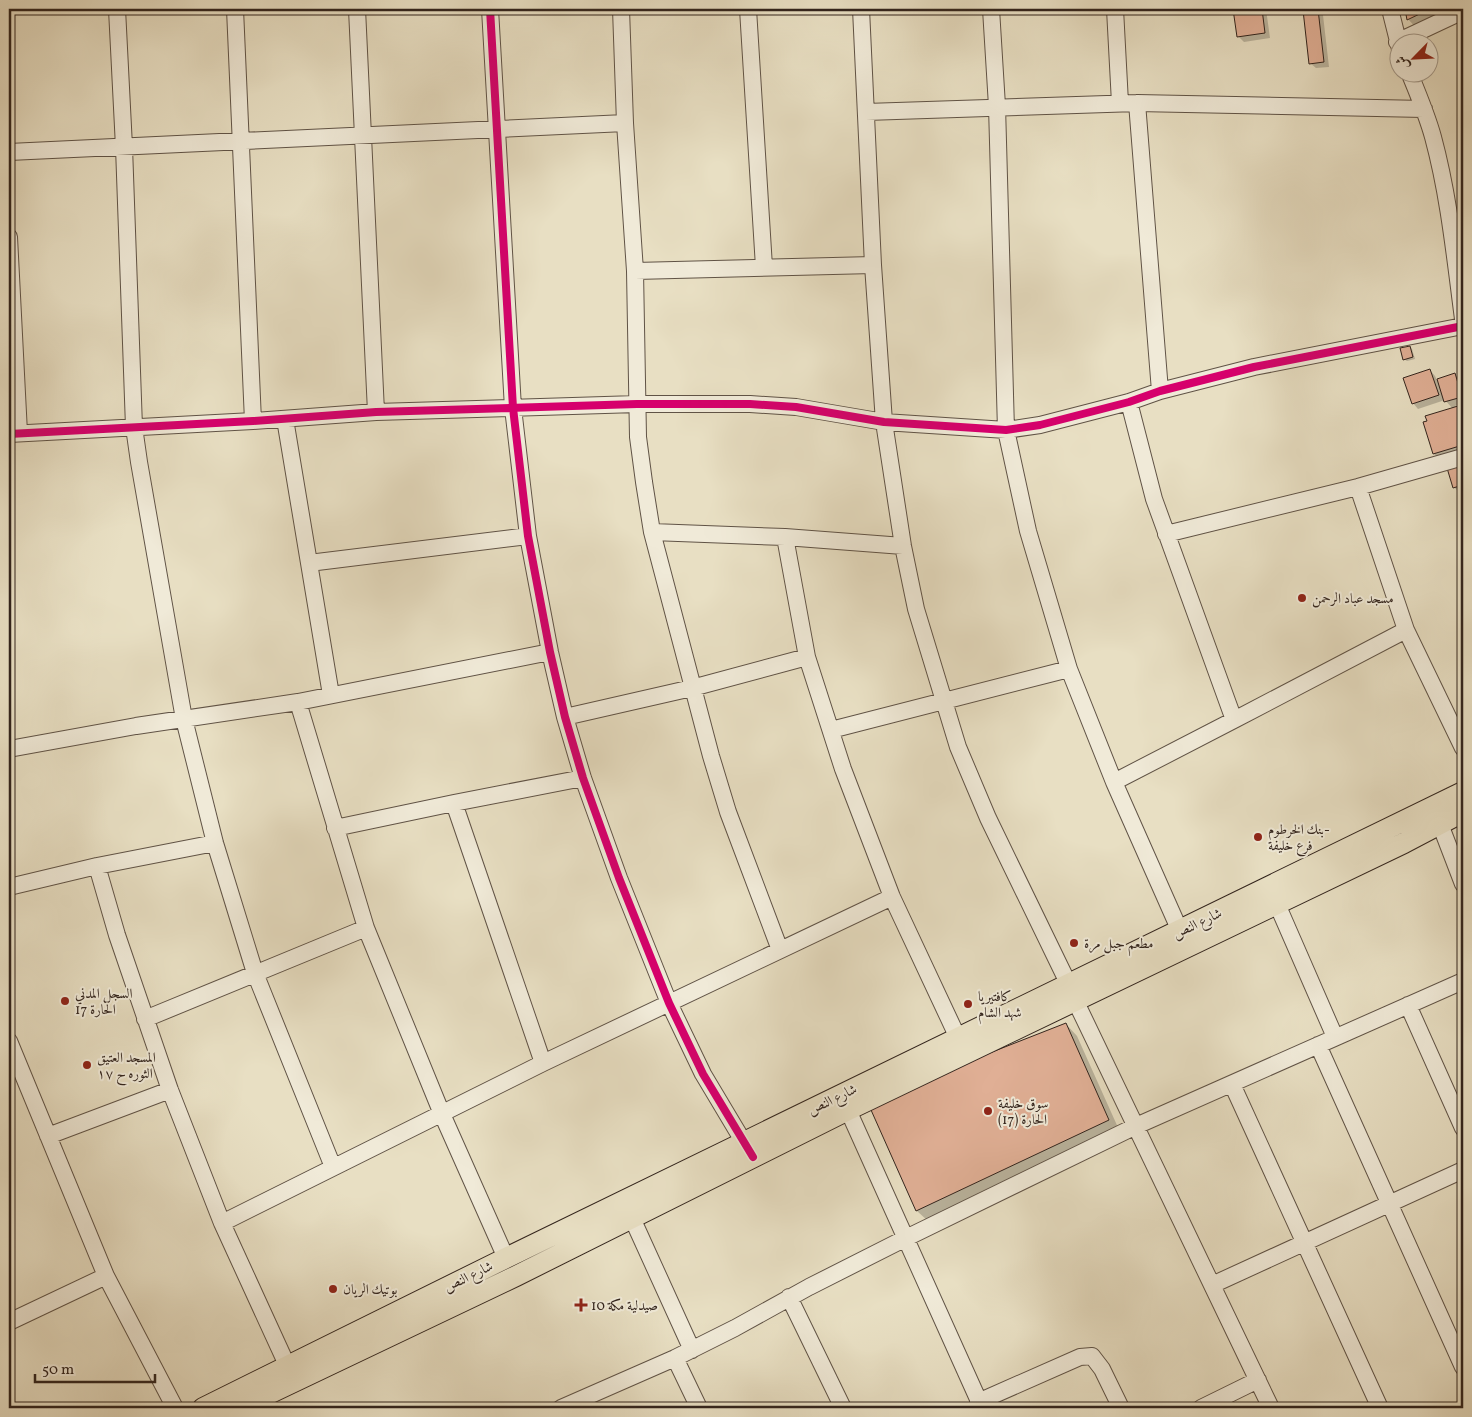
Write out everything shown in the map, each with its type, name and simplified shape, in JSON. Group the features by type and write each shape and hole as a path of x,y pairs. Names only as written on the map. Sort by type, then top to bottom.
{"main road":[{"name":"شارع النص","path":"240,1408 516,1276 632,1218 748,1150 958,1038 1072,992 1277,904 1400,834 1463,792"},
{"name":"شارع النص","path":"203,1408 506,1258 748,1150 848,1110 1072,992 1180,931 1400,834 1440,824 1463,812"}],"street":[{"path":"117,9 134,427 184,719 215,843 255,973 333,1167"},
{"path":"235,9 253,421"},
{"path":"357,9 376,412"},
{"path":"490,9 513,408 528,536 550,652 565,717 583,778 619,878 669,1003 703,1074 748,1150"},
{"path":"621,9 625,123 635,271 638,437 652,532 710,756 728,812 780,950"},
{"path":"748,9 764,267"},
{"path":"861,9 873,265 884,422 903,546 916,609 943,702 958,747 988,818 1271,1408"},
{"path":"991,9 997,106 1006,430 1028,531 1069,669 1114,782 1180,931"},
{"path":"1115,9 1120,103"},
{"path":"1390,9 1395,32"},
{"path":"1424,32 1463,11"},
{"path":"1413,82 1433,137 1458,230 1463,318"},
{"path":"866,112 1120,103 1424,109"},
{"path":"1137,103 1160,391"},
{"path":"9,152 625,123"},
{"path":"9,237 14,434 253,421 376,412 637,404 750,404 796,407 884,422 1006,430 1040,425 1254,367 1463,326"},
{"path":"635,271 873,265"},
{"path":"1129,402 1154,499 1234,720"},
{"path":"284,418 331,695"},
{"path":"1166,534 1358,487 1463,457"},
{"path":"1358,487 1406,630 1463,748"},
{"path":"652,532 785,537 903,546"},
{"path":"309,563 528,536"},
{"path":"785,537 807,657 850,789 892,897 958,1038"},
{"path":"1114,782 1406,630"},
{"path":"9,750 184,719 298,702 550,652"},
{"path":"565,717 692,688 807,657"},
{"path":"831,730 1069,669"},
{"path":"298,702 366,928 442,1114 506,1258"},
{"path":"335,828 454,802 583,778"},
{"path":"454,802 543,1063"},
{"path":"1440,824 1463,884"},
{"path":"9,887 97,866 215,843"},
{"path":"97,866 145,1019 170,1090 222,1223 287,1365"},
{"path":"222,1223 543,1063 892,897"},
{"path":"1277,904 1335,1037"},
{"path":"145,1019 366,928"},
{"path":"563,1408 692,1350 789,1297 1136,1126 1463,981"},
{"path":"1408,1005 1463,1128"},
{"path":"9,1044 106,1276 174,1408"},
{"path":"1318,1045 1463,1367"},
{"path":"1232,1084 1380,1408"},
{"path":"48,1136 170,1090"},
{"path":"848,1110 904,1239 980,1405 1080,1356 1092,1356 1102,1368 1121,1408"},
{"path":"1212,1285 1463,1170"},
{"path":"632,1218 692,1350"},
{"path":"9,1322 106,1276"},
{"path":"789,1297 843,1408"},
{"path":"675,1358 700,1408"},
{"path":"1201,1408 1258,1380"}],"building":[{"path":"1233,9 1262,9 1265,33 1237,37"},
{"path":"1318,9 1324,62 1309,64 1303,10"},
{"path":"1405,9 1430,9 1407,20"},
{"path":"1410,346 1413,357 1403,360 1400,348"},
{"path":"1430,369 1439,395 1412,404 1403,378"},
{"path":"1455,373 1462,397 1444,402 1437,379"},
{"path":"1458,406 1463,424 1463,445 1433,454 1423,422 1427,421 1425,416"},
{"path":"1463,463 1463,485 1453,488 1447,468"},
{"name":"سوق خليفة الحارة (17)","path":"1066,1023 1109,1120 916,1211 867,1101"}],"cycle path":[{"path":"490,9 513,408 528,536 550,652 565,717 583,778 619,878 669,1003 703,1074 753,1157"},
{"path":"9,434 253,421 376,412 637,404 750,404 796,407 884,422 1006,430 1040,425 1254,367 1463,326"}],"place":[{"name":"مسجد عباد الرحمن","path":"1302,598"},
{"name":"بنك الخرطوم- فرع خليفة","path":"1258,837"},
{"name":"مطعم جبل مرة","path":"1074,943"},
{"name":"السجل المدني الحارة 17","path":"65,1001"},
{"name":"كافتيريا شهد الشام","path":"968,1004"},
{"name":"المسجد العتيق الثوره ح ١٧","path":"87,1065"},
{"name":"سوق خليفة الحارة (17)","path":"988,1111"},
{"name":"بوتيك الريان","path":"333,1289"},
{"name":"صيدلية مكة 10","path":"581,1305"}]}
